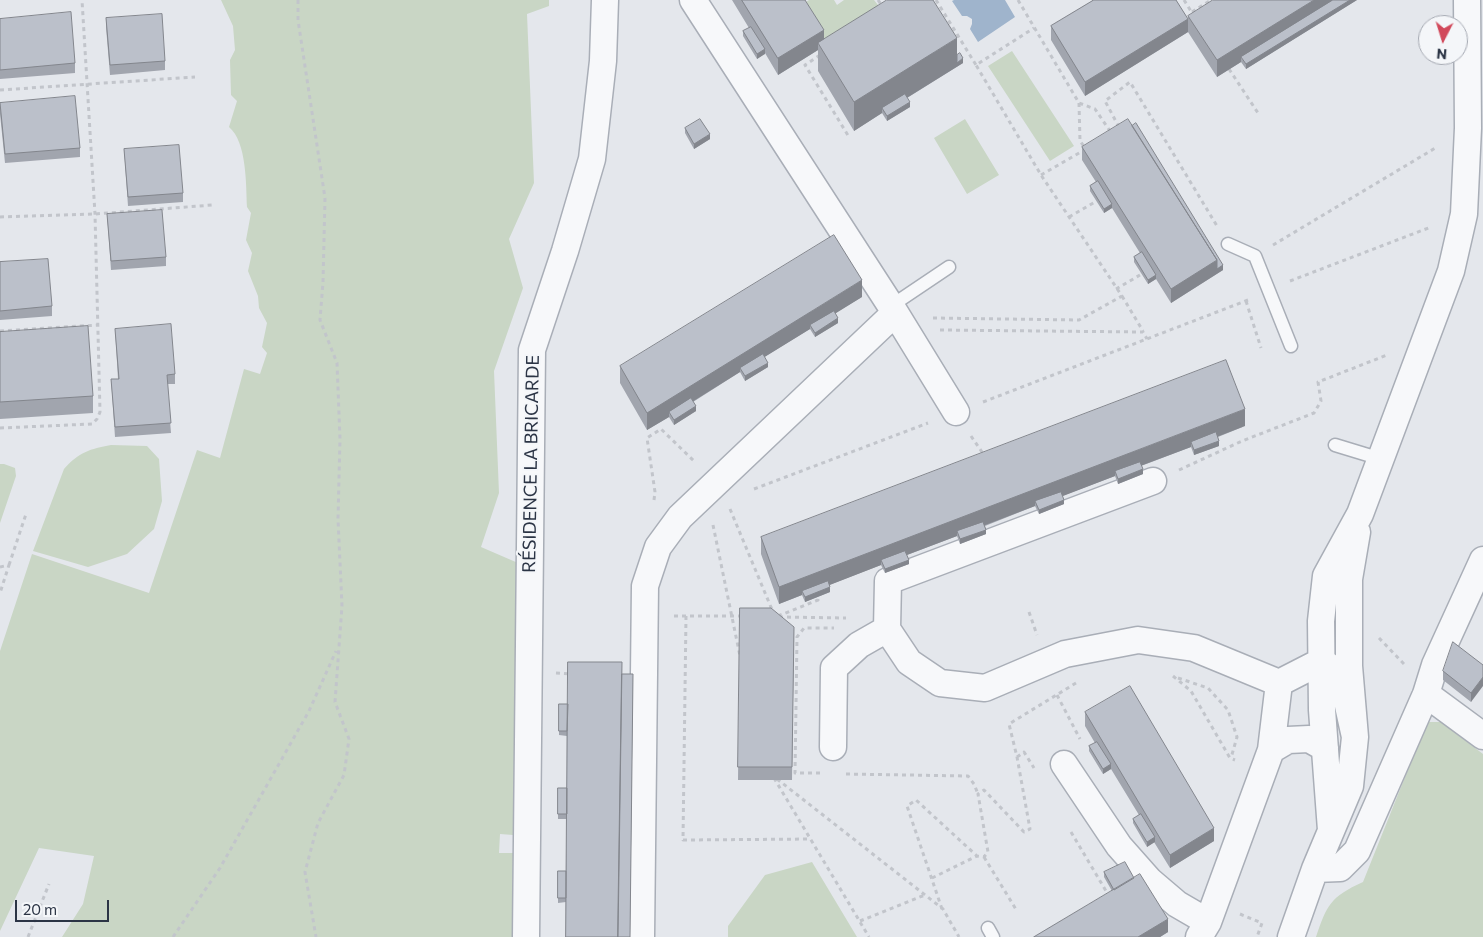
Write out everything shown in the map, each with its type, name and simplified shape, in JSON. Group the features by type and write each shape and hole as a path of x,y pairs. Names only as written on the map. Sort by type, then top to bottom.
{"street":[{"name":"RÉSIDENCE LA BRICARDE","path":"526,937 532,350 565,251 592,159 603,61 605,0"},
{"path":"693,0 903,317 956,412"},
{"path":"1331,830 1322,710 1321,621 1326,576 1360,514 1451,271 1464,214 1468,128 1468,0"},
{"path":"641,937 645,586 658,547 680,516 714,484 903,317"},
{"path":"1153,481 888,581 887,629 909,662 940,683 985,688 1065,654 1138,640 1194,648 1279,683 1322,661"},
{"path":"1290,937 1315,869 1350,786 1354,737 1349,666 1349,579 1360,514"},
{"path":"1315,869 1340,868 1357,851 1426,694 1435,665 1483,560"},
{"path":"833,747 834,668 859,644 887,629"},
{"path":"1322,661 1335,671 1347,701 1354,737"},
{"path":"1064,764 1119,846 1150,881 1204,930 1271,750 1279,683"},
{"path":"1426,694 1483,736"},
{"path":"1271,750 1288,740 1309,738 1325,748"}],"lane":[{"path":"1228,244 1255,256 1291,346"},
{"path":"903,317 949,266"},
{"path":"1335,445 1381,459"}],"path":[{"path":"0,428 92,424 100,412 96,214 82,0"},
{"path":"298,0 298,20 325,198 320,320 337,363 340,439 338,519 342,606 335,702 349,739 344,775 318,824 305,872 316,937"},
{"path":"878,0 887,12"},
{"path":"936,0 1041,175 1122,296 1147,339"},
{"path":"1018,0 1079,103 1080,141 1086,149 1041,175"},
{"path":"1184,0 1196,18"},
{"path":"1192,12 1211,0"},
{"path":"976,65 1034,28"},
{"path":"821,54 805,65 849,137"},
{"path":"1229,69 1258,113"},
{"path":"0,90 195,77"},
{"path":"1122,132 1104,101 1130,82 1228,244"},
{"path":"1079,103 1095,109 1114,137"},
{"path":"1255,256 1468,128"},
{"path":"1069,217 1094,202"},
{"path":"0,217 96,214 212,205"},
{"path":"1197,320 1246,302 1268,290 1464,214"},
{"path":"1116,289 1140,275"},
{"path":"1243,293 1261,348"},
{"path":"903,317 1079,320 1122,296"},
{"path":"903,317 928,330 1143,332"},
{"path":"0,331 98,326"},
{"path":"1153,481 1242,441 1314,413 1321,401 1318,382 1426,339"},
{"path":"702,456 694,462 722,491 775,617"},
{"path":"0,593 26,514"},
{"path":"713,522 741,663"},
{"path":"0,567 9,565"},
{"path":"775,617 818,600 817,597"},
{"path":"749,617 686,616 683,840 811,839"},
{"path":"775,617 849,618"},
{"path":"1378,637 1403,664"},
{"path":"173,937 229,851 308,711 338,648"},
{"path":"1166,675 1175,676 1208,688 1228,710 1237,737 1230,758 1191,691 1175,676"},
{"path":"978,794 984,790 1024,832 1030,828 1009,724 1081,681"},
{"path":"1017,757 1024,752 1034,768"},
{"path":"870,937 773,776 943,909"},
{"path":"968,776 978,794 988,852 984,857"},
{"path":"959,937 943,909 907,806 916,800 977,856"},
{"path":"932,878 977,856 984,857"},
{"path":"984,857 1017,911"},
{"path":"28,937 49,884"},
{"path":"860,921 925,895"}],"green space":[{"path":"221,0 549,0 549,6 527,14 534,183 509,239 523,288 494,371 499,493 481,547 518,563 513,835 500,834 499,853 513,853 512,937 62,937 83,904 94,856 39,848 0,931 0,651 32,554 149,593 197,450 220,458 244,369 260,374 267,353 262,347 267,323 259,308 258,296 248,271 252,253 246,240 251,213 247,207 244,164 239,143 229,127 237,101 231,95 230,60 235,50 233,26"},
{"path":"809,0 834,0 837,5 844,0 874,0 882,10 824,47 799,7"},
{"path":"1012,51 1074,146 1050,161 988,66"},
{"path":"965,119 999,175 967,194 934,138"},
{"path":"111,445 147,446 159,459 162,501 154,529 127,554 88,567 33,551 64,469 85,452"},
{"path":"0,464 15,468 16,476 0,523"},
{"path":"1427,722 1441,722 1483,754 1483,937 1316,937 1323,917 1331,903 1343,892 1363,882"},
{"path":"812,862 857,937 728,937 728,926 765,875"}],"water":[{"path":"1005,0 1015,17 978,42 970,29 972,19 962,16 952,1"}],"building":[{"path":"742,0 805,0 824,30 778,58"},
{"path":"887,0 933,0 957,38 854,102 818,43"},
{"path":"1094,0 1176,0 1188,19 1085,82 1051,26"},
{"path":"1213,0 1314,0 1217,60 1188,16"},
{"path":"1333,0 1350,0 1246,64 1241,57"},
{"path":"71,12 75,63 0,70 0,19"},
{"path":"162,14 165,61 110,65 106,18"},
{"path":"751,27 765,49 757,54 743,31"},
{"path":"960,53 963,58 957,63 957,55"},
{"path":"905,94 910,102 887,116 882,108"},
{"path":"75,96 80,148 5,154 0,103"},
{"path":"700,119 710,134 694,144 685,128"},
{"path":"1128,119 1217,260 1171,289 1082,147"},
{"path":"1136,123 1223,265 1217,269 1217,260 1132,126"},
{"path":"179,145 183,193 128,197 124,149"},
{"path":"1098,181 1112,204 1104,209 1090,186"},
{"path":"162,210 166,257 111,261 107,214"},
{"path":"834,235 862,280 647,413 620,366"},
{"path":"1142,252 1156,275 1148,280 1134,257"},
{"path":"48,259 52,306 0,311 0,262"},
{"path":"834,311 838,318 815,333 810,325"},
{"path":"171,324 175,374 167,375 171,423 115,427 111,379 119,379 115,329"},
{"path":"88,326 93,396 0,402 0,332"},
{"path":"763,354 768,363 745,376 740,368"},
{"path":"1226,360 1245,409 779,587 761,537"},
{"path":"691,398 696,406 674,420 669,412"},
{"path":"1216,432 1219,441 1194,450 1191,442"},
{"path":"1140,462 1143,469 1118,479 1115,471"},
{"path":"1061,492 1064,500 1039,510 1035,501"},
{"path":"983,522 986,530 960,539 957,531"},
{"path":"905,551 909,560 885,569 881,560"},
{"path":"828,581 830,587 805,597 802,591"},
{"path":"740,608 771,608 794,627 792,767 738,767"},
{"path":"1453,642 1483,665 1483,677 1471,693 1443,671"},
{"path":"568,662 622,662 618,937 566,937"},
{"path":"622,674 633,674 630,937 618,937"},
{"path":"1130,686 1214,828 1170,855 1085,712"},
{"path":"559,704 568,704 567,731 559,731"},
{"path":"1097,742 1111,764 1103,769 1089,746"},
{"path":"558,788 567,788 567,814 558,814"},
{"path":"1141,814 1155,837 1147,842 1133,819"},
{"path":"1125,862 1134,878 1114,890 1104,872"},
{"path":"558,871 566,871 566,898 558,898"},
{"path":"1140,874 1168,919 1138,937 1034,937"}]}
